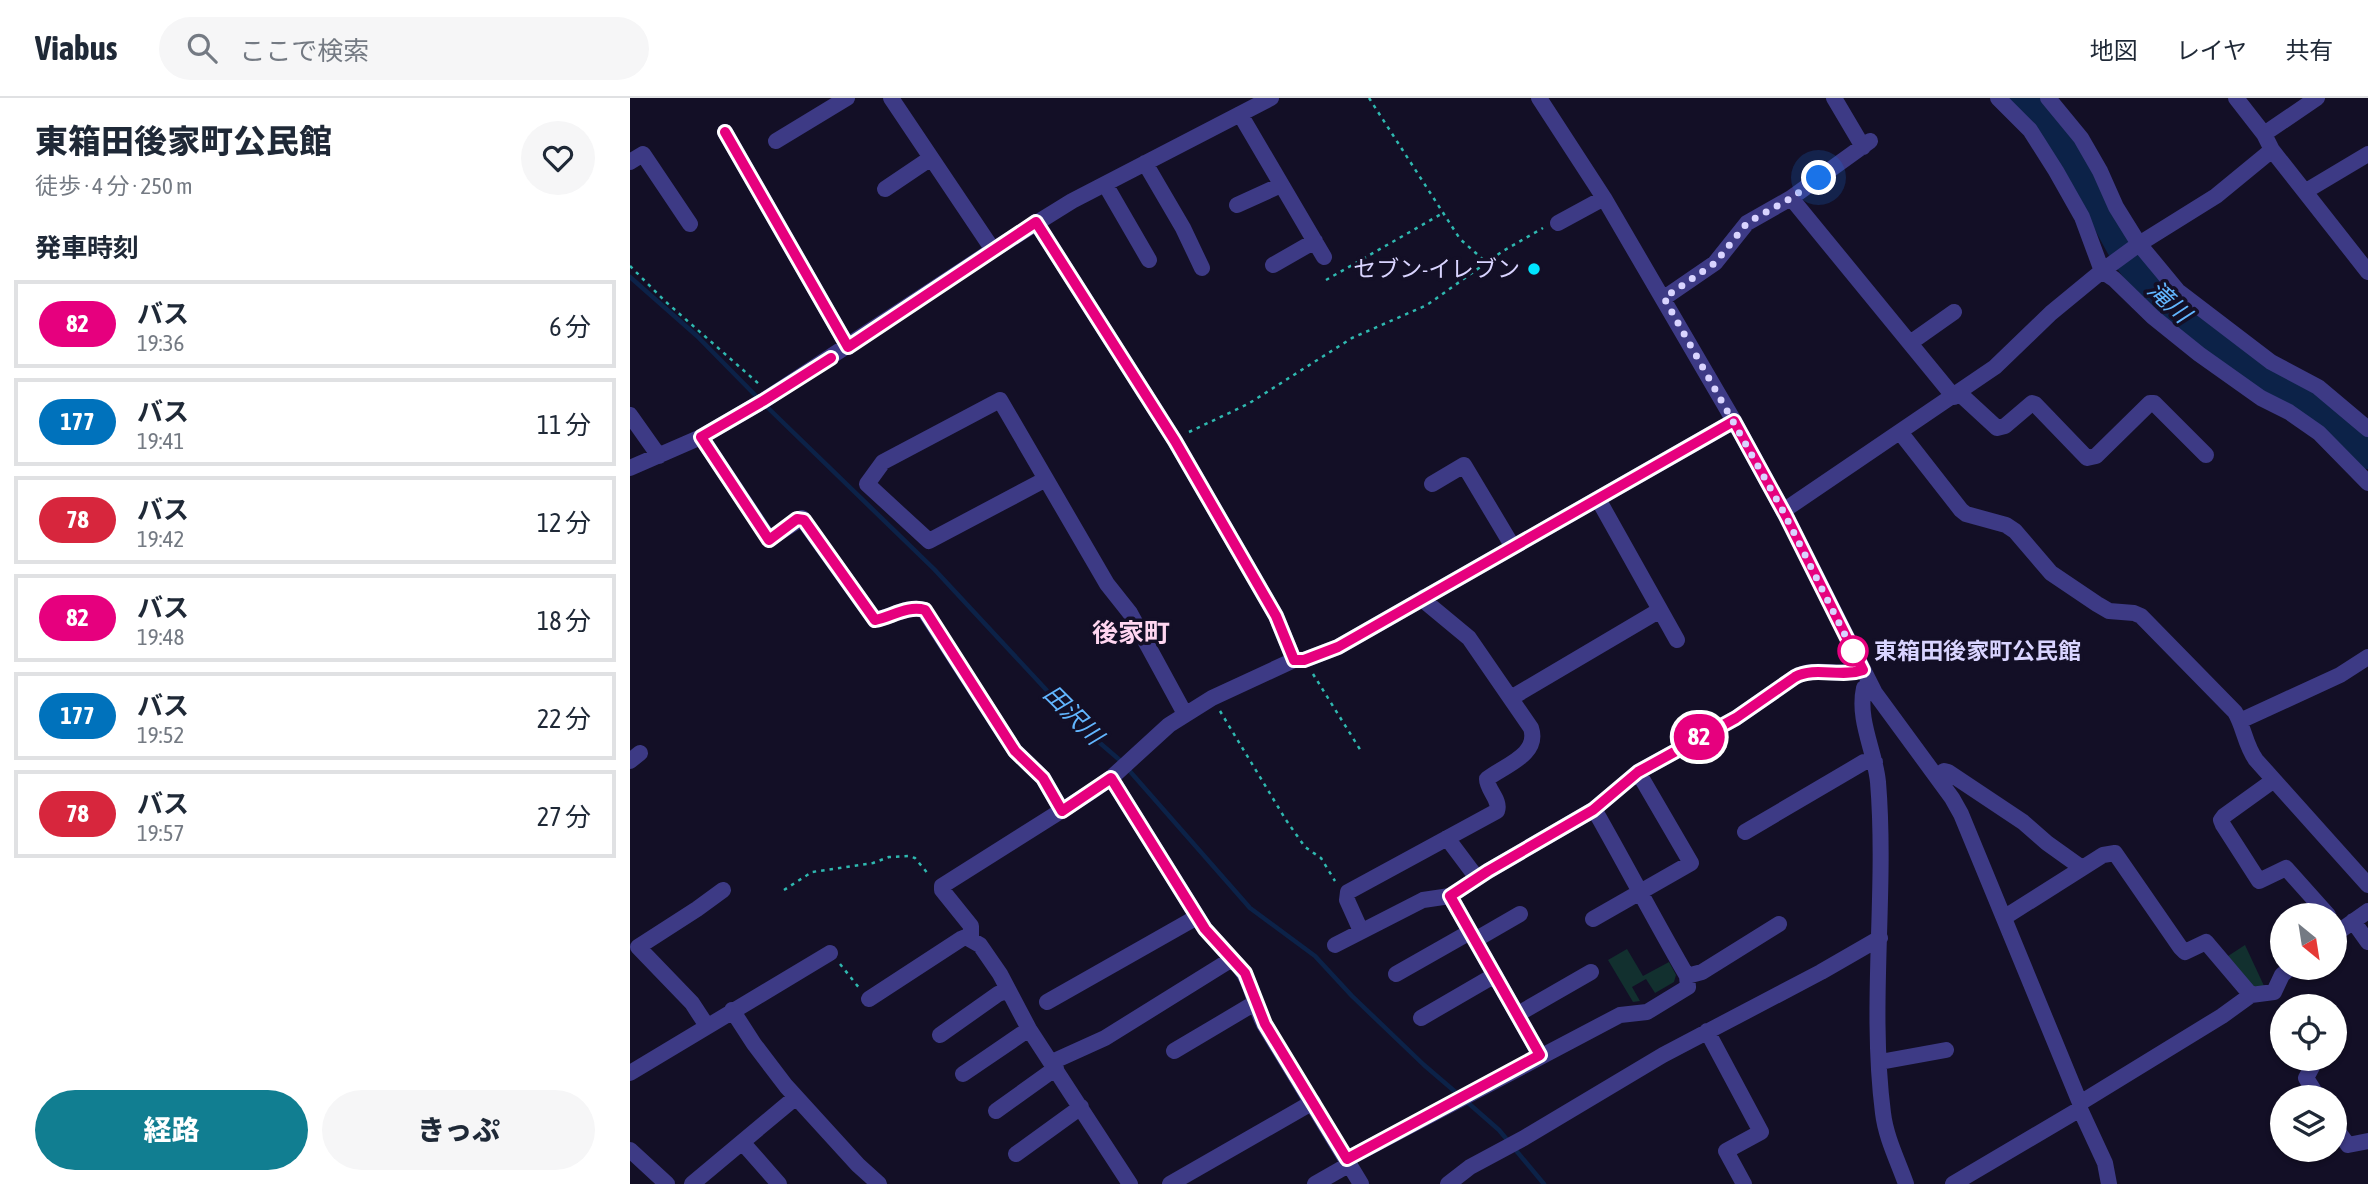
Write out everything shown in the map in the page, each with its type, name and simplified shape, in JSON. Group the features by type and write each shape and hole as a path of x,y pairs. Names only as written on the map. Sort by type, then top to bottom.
{"street":[{"path":"776,141 847,98"},
{"path":"891,98 993,250"},
{"path":"1539,98 1604,198 1734,421 1783,511 1870,685 1937,776 1969,830 2105,1163 2109,1184"},
{"path":"1664,298 1715,263 1747,223 1791,198 1867,144 1834,98"},
{"path":"1998,98 2030,130 2082,217 2105,269 2114,279 2153,317 2199,354 2261,398 2289,412 2319,433 2368,482"},
{"path":"2048,98 2081,138 2138,245 2150,255 2168,280 2196,306 2272,362 2318,387 2368,429"},
{"path":"2236,98 2264,134 2272,150 2368,272"},
{"path":"2264,134 2317,98"},
{"path":"630,468 701,437 772,396 1036,222 1240,114 1261,100"},
{"path":"1240,114 1324,257"},
{"path":"725,132 848,347"},
{"path":"1783,511 1995,367 2051,313 2105,269 2216,196 2272,150"},
{"path":"630,162 643,154 690,224"},
{"path":"2306,191 2368,155"},
{"path":"885,189 931,158"},
{"path":"1144,163 1186,234 1202,268"},
{"path":"1105,184 1149,260"},
{"path":"1237,205 1281,185"},
{"path":"1558,223 1604,198"},
{"path":"1791,198 1956,395 1997,428 2005,426 2032,403 2087,458 2096,456 2150,403 2154,403 2206,455"},
{"path":"1036,222 1175,441 1299,660"},
{"path":"1273,265 1315,241"},
{"path":"1910,343 1954,312"},
{"path":"1046,479 929,541 867,484 883,461 1000,400 1046,479 1107,584 1130,613 1185,714"},
{"path":"630,415 659,456"},
{"path":"971,938 971,926 942,886 1062,811 1120,769 1169,724 1212,698 1299,660 1338,647 1734,421"},
{"path":"1900,432 1966,514 2015,531 2051,573 2109,611 2141,616 2224,699 2240,721 2249,749 2368,885"},
{"path":"701,437 769,540 802,518 875,620 909,610 925,610 1015,751 1043,778 1062,811"},
{"path":"1432,484 1464,465 1513,547"},
{"path":"1598,499 1677,640"},
{"path":"1361,931 1347,900 1347,894 1497,811 1498,803 1487,779 1518,761 1532,739 1531,728 1469,638 1428,604 1424,597"},
{"path":"1511,698 1660,610"},
{"path":"2240,721 2340,675 2368,657"},
{"path":"1335,945 1423,900 1450,896 1594,809 1638,772 1736,718 1800,674 1837,674 1863,670"},
{"path":"1870,685 1864,688 1863,715 1878,782 1880,1062 1885,1121 1906,1184"},
{"path":"1745,832 1864,762 1874,762"},
{"path":"1120,769 1197,917 1210,936 1248,978 1255,1003 1265,1024 1361,1184"},
{"path":"1937,776 1944,771 1948,772 1988,797 2082,869"},
{"path":"1593,919 1691,863 1638,772"},
{"path":"2274,780 2221,820 2259,881 2286,868 2318,903"},
{"path":"1315,1184 1348,1162 1540,1055 1620,1015 1647,1012 1688,987 1687,976 1594,809"},
{"path":"1447,838 1477,878"},
{"path":"2005,917 2103,855 2115,853 2179,947 2185,952 2206,942 2251,995"},
{"path":"707,1026 692,1003 638,947 723,890"},
{"path":"1450,896 1540,1055"},
{"path":"2347,924 2368,911"},
{"path":"1396,974 1520,914"},
{"path":"1047,1002 1197,917"},
{"path":"2353,921 2368,942"},
{"path":"1687,976 1702,972 1779,924"},
{"path":"869,999 961,939 971,938 980,945 1000,974 1029,1029 1130,1184"},
{"path":"1448,1184 1470,1167 1663,1055 1822,972 1880,938"},
{"path":"630,1073 830,953"},
{"path":"996,1111 1054,1065 1105,1038 1231,959"},
{"path":"1518,1014 1591,972"},
{"path":"1422,1018 1495,975"},
{"path":"1953,1184 2222,1016 2251,995 2273,992 2279,980"},
{"path":"940,1035 1007,990"},
{"path":"1174,1051 1255,1003"},
{"path":"732,1010 754,1044 796,1097 879,1184"},
{"path":"963,1074 1029,1029"},
{"path":"1707,1031 1761,1132 1726,1151 1744,1184"},
{"path":"1880,1062 1947,1050"},
{"path":"692,1184 796,1097"},
{"path":"1170,1184 1312,1102"},
{"path":"1016,1154 1081,1107"},
{"path":"2347,1144 2368,1141"},
{"path":"741,1142 779,1184"},
{"path":"630,1150 667,1184"}],"path":[{"path":"1369,98 1460,239 1487,263"},
{"path":"1326,280 1443,214"},
{"path":"1175,441 1196,427 1256,400 1352,338 1431,303 1513,244 1552,223 1558,223"},
{"path":"630,266 666,302 772,396"},
{"path":"1299,660 1361,751"},
{"path":"1212,698 1286,820 1305,847 1321,858 1336,883 1347,894"},
{"path":"784,890 812,872 873,863 889,857 908,856 915,858 942,888"},
{"path":"830,953 869,999"}],"green space":[{"path":"2245,945 2265,988 2252,991 2225,958"},
{"path":"1627,949 1643,976 1669,962 1676,975 1674,982 1655,993 1646,979 1632,987 1640,1001 1633,1002 1608,960"}],"waterway":[{"name":"滝川","path":"2023,98 2046,122 2066,149 2120,246 2146,283 2224,350 2329,418 2368,455"},
{"name":"田沢川","path":"630,277 697,336 758,398"},
{"name":"田沢川","path":"764,404 934,569 1079,725 1122,762"},
{"name":"田沢川","path":"1127,768 1250,908 1315,956 1352,996 1459,1095"},
{"name":"田沢川","path":"1466,1101 1499,1130 1544,1184"}],"bus line":[{"name":"82","path":"725,132 848,347 1036,222 1175,441 1266,597 1294,660 1304,660 1338,647 1734,421 1786,516 1863,670 1855,673 1800,674 1751,709 1638,772 1593,810 1450,896 1540,1055 1347,1159 1259,1014 1245,973 1205,929 1111,778 1062,811 1043,778 1015,751 925,610 909,610 875,620 802,518 769,540 710,452 701,437 831,358"}],"place":[{"name":"セブン-イレブン","path":"1534,269"},
{"name":"東箱田後家町公民館","path":"1853,651"}],"district":[{"name":"後家町","path":"1131,633"}],"route":[{"path":"1819,178 1791,198 1747,223 1715,263 1664,298 1783,511 1853,651"}]}
